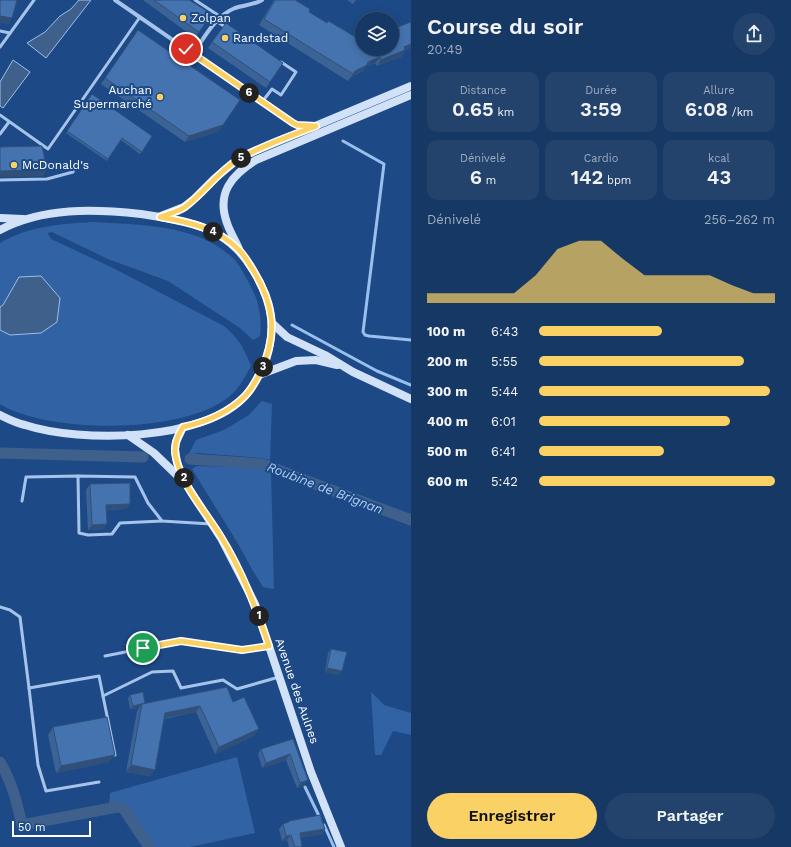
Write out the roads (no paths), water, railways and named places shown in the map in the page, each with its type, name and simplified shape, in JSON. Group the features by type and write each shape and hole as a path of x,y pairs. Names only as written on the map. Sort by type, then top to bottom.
{"main road":[{"path":"160,217 184,207 193,200 214,178 237,160 248,154 411,86"},
{"path":"2,418 24,425 66,434 103,436 149,434 199,423 224,413 246,396 259,375 270,344 272,323 270,306 260,281 240,251 227,223 224,196 229,184 235,175 244,167 256,160 411,95"},
{"path":"0,230 23,219 35,216 83,211 125,212 186,222 211,231 240,251"},
{"path":"0,218 23,219"},
{"path":"272,323 287,337 325,355 397,394 411,399"},
{"path":"259,375 296,360 316,360 343,366"},
{"name":"Avenue des Aulnes","path":"183,427 176,442 175,449 177,463 186,484 213,524 239,570 255,604 311,772 341,847"},
{"name":"Avenue des Aulnes","path":"128,435 154,453 186,484"}],"street":[{"path":"115,0 273,110 297,125 316,126"},
{"path":"193,54 216,21 221,17 235,8 262,0"}],"lane":[{"path":"0,47 34,0"},
{"path":"195,0 221,17"},
{"path":"0,115 48,149 140,17"},
{"path":"216,21 229,30"},
{"path":"0,31 10,34"},
{"path":"262,102 272,89 281,95 296,72 276,59"},
{"path":"0,134 9,122"},
{"path":"0,180 47,179 73,172 74,167"},
{"path":"78,476 79,533 88,535 112,534 120,523 162,521 213,524"},
{"path":"22,501 26,477 135,477 148,503 162,521"},
{"path":"0,607 10,610 20,617 38,765 46,791 99,782"},
{"path":"105,656 181,641 242,650 269,646"},
{"path":"103,696 152,672 173,671 181,688 223,680 237,689 279,677"},
{"path":"29,688 99,676 115,755"}],"waterway":[{"path":"343,141 384,164 363,332 365,335 369,336 411,340"},
{"path":"292,325 377,371 411,385"},
{"name":"Roubine de Brignan","path":"0,453 143,457"},
{"name":"Roubine de Brignan","path":"190,459 262,464 411,520"},
{"path":"0,762 11,785 22,825 117,807 123,808 149,847"},
{"path":"305,787 320,818"},
{"path":"324,825 334,847"}],"place":[{"name":"Zolpan","path":"183,18"},
{"name":"Randstad","path":"225,38"},
{"name":"Auchan Supermarché","path":"160,97"},
{"name":"McDonald's","path":"14,165"}]}
